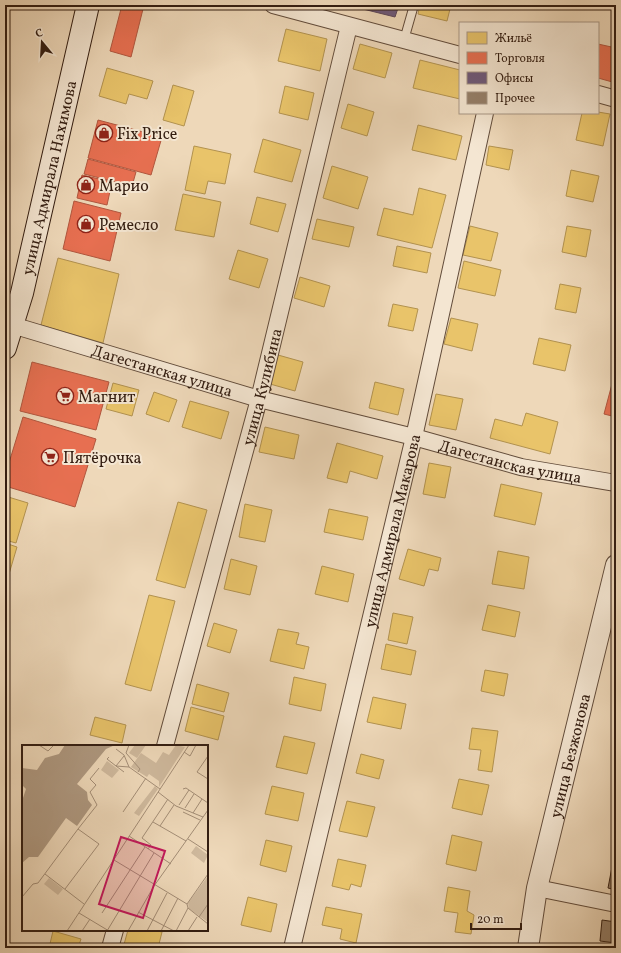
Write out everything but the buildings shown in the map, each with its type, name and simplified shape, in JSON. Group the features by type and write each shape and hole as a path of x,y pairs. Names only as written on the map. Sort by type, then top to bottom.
{"main road":[{"name":"улица Адмирала Нахимова","path":"5,348 22,293 88,5"}],"street":[{"path":"273,5 459,55"},
{"name":"улица Кулибина","path":"165,745 258,399 349,26"},
{"path":"599,94 616,99"},
{"name":"улица Адмирала Макарова","path":"292,948 414,437 485,114"},
{"name":"Дагестанская улица","path":"12,325 258,399 414,437 521,467 616,483"},
{"name":"улица Безжонова","path":"528,948 537,888 616,565"},
{"path":"537,888 616,904"},
{"path":"110,948 115,931"}],"lane":[{"path":"404,40 414,5"}],"place":[{"name":"Fix Price","path":"104,133"},
{"name":"Марио","path":"86,185"},
{"name":"Ремесло","path":"86,224"},
{"name":"Магнит","path":"65,396"},
{"name":"Пятёрочка","path":"50,457"}]}
